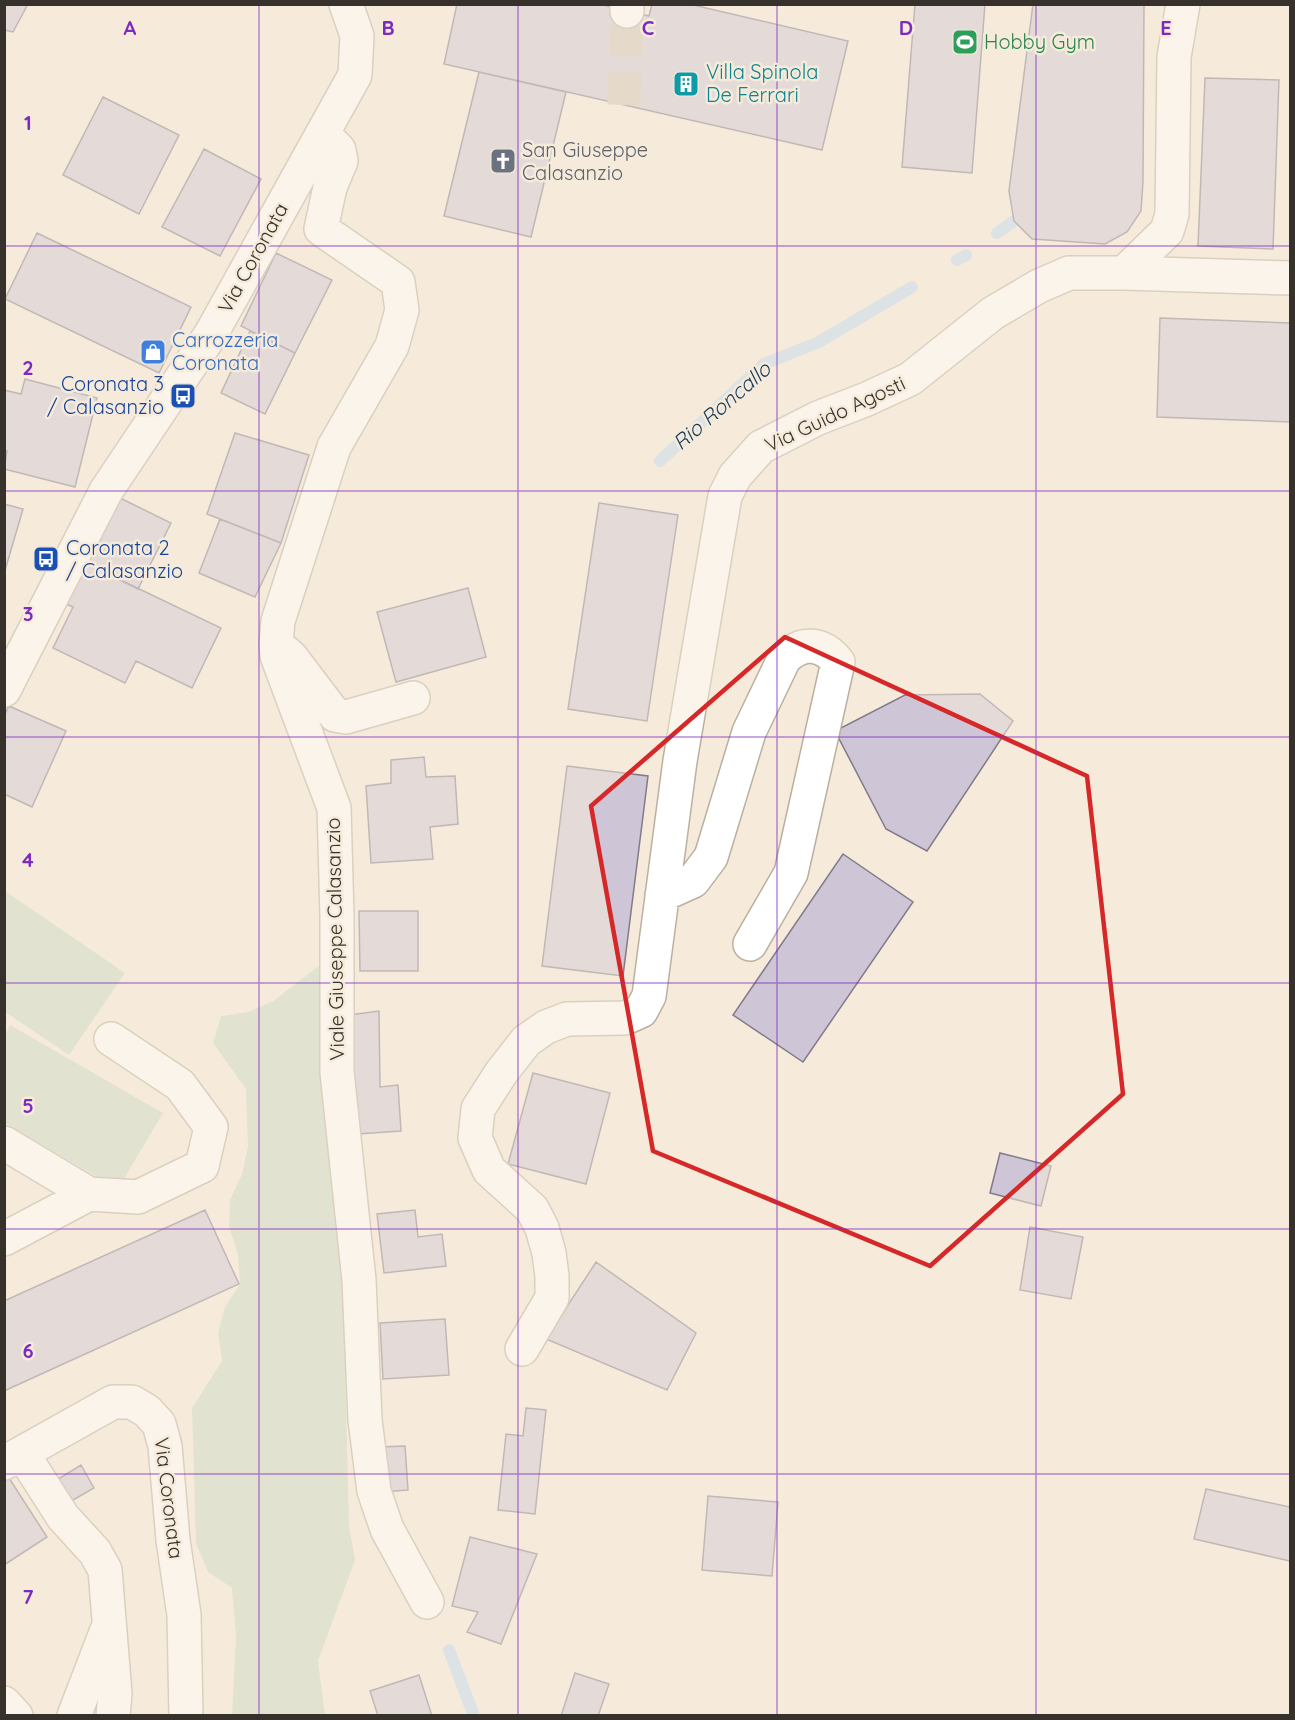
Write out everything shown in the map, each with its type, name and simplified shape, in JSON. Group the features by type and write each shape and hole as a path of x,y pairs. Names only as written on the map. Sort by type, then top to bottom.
{"street":[{"name":"Via Coronata","path":"4,690 106,491 211,333 355,75 357,36 346,4"},
{"path":"1124,273 1167,231 1172,214 1174,57 1183,4"},
{"name":"Viale Giuseppe Calasanzio","path":"323,134 339,150 341,161 330,187 321,229 398,282 402,310 392,346 334,447 278,621 276,644 277,656 334,808 337,1072 359,1280 365,1420 374,1491 387,1530 427,1602"},
{"name":"Via Guido Agosti","path":"522,1349 552,1298 549,1253 542,1228 532,1209 489,1170 475,1138 478,1109 501,1073 526,1041 546,1027 567,1019 626,1018 641,1011 649,996 680,761 725,496 735,476 761,447 818,418 910,379 993,313 1039,286 1069,273 1290,278"},
{"path":"276,644 291,657 335,715 346,717 413,698"},
{"path":"662,895 693,881 711,857 749,732 784,659 792,650 804,646 830,651 838,662 791,873 750,944"},
{"path":"4,1143 89,1194 138,1197 202,1166 211,1127 180,1085 111,1039"},
{"path":"4,1239 89,1194"},
{"name":"Via Coronata","path":"13,1458 113,1402 132,1402 147,1411 159,1424 165,1446 173,1540 184,1615 186,1716"},
{"path":"13,1458 95,1552 105,1570 115,1694 113,1716"},
{"path":"74,1716 110,1622"},
{"path":"4,1702 16,1716"}],"highlighted area":[{"path":"785,637 1087,776 1123,1094 930,1266 653,1151 591,806"}],"green space":[{"path":"5,891 125,973 69,1055 5,1012"},
{"path":"320,965 322,1070 343,1283 349,1525 355,1560 318,1661 325,1715 232,1715 236,1635 232,1588 208,1572 196,1544 192,1408 222,1361 218,1333 225,1307 240,1284 238,1255 229,1227 230,1200 242,1174 248,1146 246,1089 213,1043 221,1016 248,1012 273,1001"},
{"path":"10,1025 163,1113 118,1189 5,1123 5,1035"}],"building":[{"path":"4,4 28,4 13,32 4,30"},
{"name":"Villa Spinola De Ferrari","path":"457,4 599,4 649,16 652,4 689,4 848,41 822,150 444,64"},
{"path":"915,4 985,4 972,173 902,167"},
{"path":"1033,4 1144,4 1141,211 1127,232 1105,244 1032,239 1014,221 1009,191"},
{"name":"San Giuseppe Calasanzio","path":"479,72 566,92 531,237 444,216"},
{"path":"1205,78 1279,80 1273,249 1198,246"},
{"path":"103,97 179,135 139,214 63,175"},
{"path":"204,149 261,179 220,256 162,227"},
{"path":"37,233 191,307 159,373 5,299"},
{"path":"276,253 332,280 295,353 241,326"},
{"path":"1160,318 1290,323 1290,422 1157,417"},
{"path":"250,331 295,353 265,414 221,393"},
{"path":"25,379 97,398 75,487 4,469 7,451 4,450 4,390 21,394"},
{"path":"235,433 309,455 281,543 207,514"},
{"path":"116,496 171,523 138,589 85,563"},
{"path":"599,503 678,515 647,721 568,709"},
{"path":"4,504 23,509 4,574"},
{"path":"220,519 281,543 255,597 199,573"},
{"path":"85,563 221,628 192,688 136,661 125,683 53,648 73,607 66,604"},
{"path":"468,588 486,657 396,682 377,612"},
{"path":"980,694 1013,721 927,851 886,829 835,731 905,695"},
{"path":"9,706 66,731 32,807 4,794 4,716"},
{"path":"424,757 426,777 455,776 458,824 430,827 433,859 371,863 366,786 391,783 391,760"},
{"path":"567,766 648,776 623,976 542,966"},
{"path":"843,854 913,902 803,1062 733,1015"},
{"path":"359,911 418,911 418,971 360,971"},
{"path":"379,1011 380,1087 398,1085 401,1131 358,1134 349,1015"},
{"path":"533,1073 610,1093 586,1184 508,1164"},
{"path":"1000,1153 1051,1166 1041,1206 990,1193"},
{"path":"205,1210 239,1284 4,1391 4,1301"},
{"path":"415,1210 418,1237 442,1234 446,1266 384,1273 377,1214"},
{"path":"1030,1227 1083,1237 1071,1299 1020,1290"},
{"path":"596,1262 696,1333 667,1390 546,1339"},
{"path":"445,1319 449,1375 383,1379 380,1323"},
{"path":"526,1408 546,1410 535,1514 498,1510 506,1434 523,1436"},
{"path":"405,1446 408,1490 381,1492 378,1447"},
{"path":"81,1465 94,1488 68,1503 55,1481"},
{"path":"9,1478 47,1537 4,1565 4,1481"},
{"path":"1206,1489 1290,1507 1290,1561 1194,1539"},
{"path":"708,1496 778,1502 772,1576 702,1570"},
{"path":"470,1537 537,1554 501,1644 467,1632 478,1612 452,1606"},
{"path":"575,1673 609,1684 598,1716 561,1716"},
{"path":"419,1675 432,1716 378,1716 370,1691"}],"waterway":[{"name":"Rio Roncallo","path":"997,233 1014,221"},
{"name":"Rio Roncallo","path":"957,260 966,255"},
{"name":"Rio Roncallo","path":"660,461 764,364 819,342 912,287"},
{"name":"Rio Roncallo","path":"449,1650 474,1716"}],"tunnel":[{"path":"624,105 627,11"}],"place":[{"name":"Hobby Gym","path":"965,42"},
{"name":"Villa Spinola De Ferrari","path":"686,84"},
{"name":"San Giuseppe Calasanzio","path":"503,161"},
{"name":"Carrozzeria Coronata","path":"153,352"},
{"name":"Coronata 3 / Calasanzio","path":"183,396"},
{"name":"Coronata 2 / Calasanzio","path":"46,559"}]}
